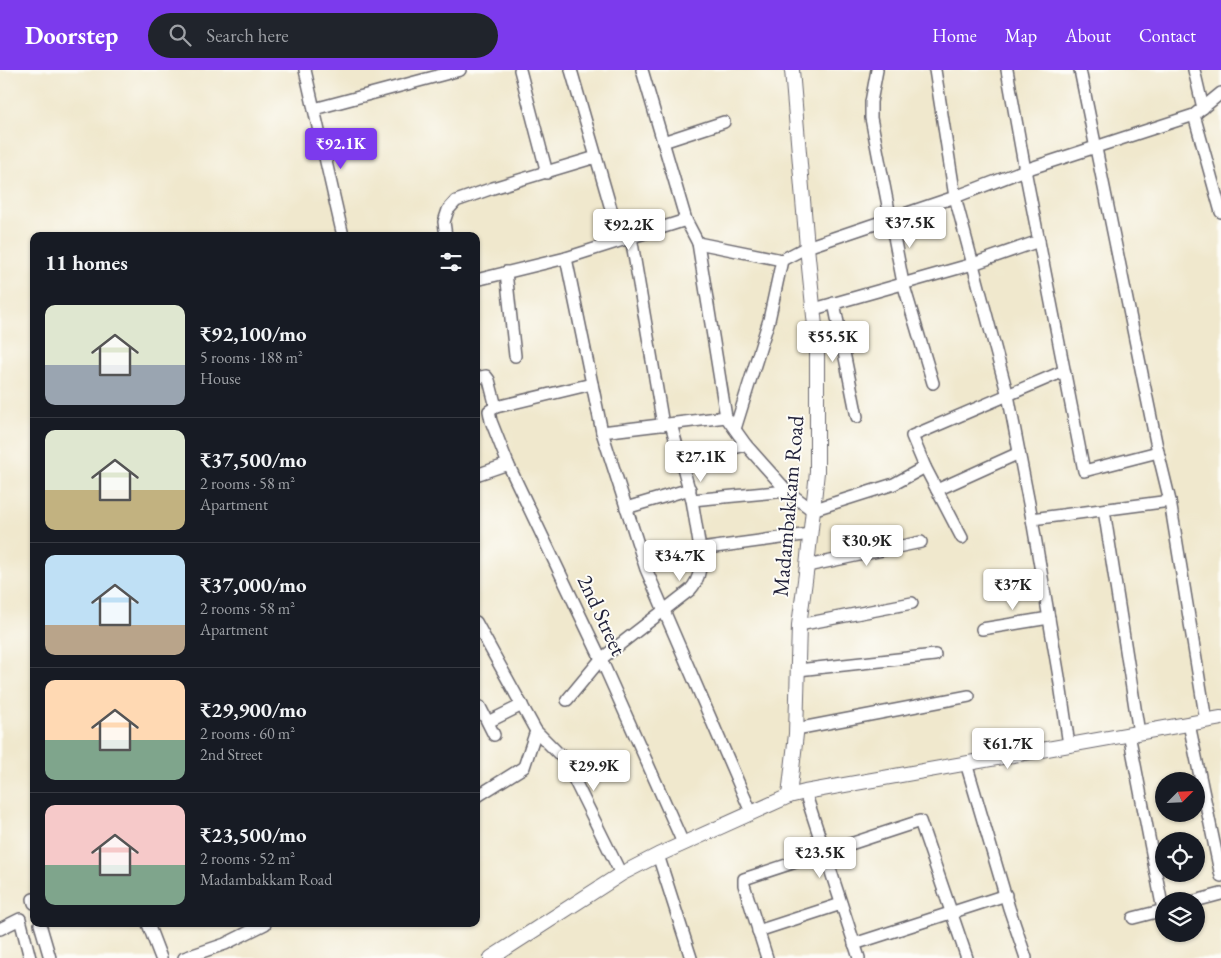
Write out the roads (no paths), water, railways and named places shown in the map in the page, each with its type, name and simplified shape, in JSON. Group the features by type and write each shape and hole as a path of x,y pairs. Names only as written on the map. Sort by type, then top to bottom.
{"street":[{"path":"304,70 342,232"},
{"path":"314,109 460,70"},
{"path":"520,70 547,173"},
{"path":"567,700 601,659 690,590 698,582 701,568 700,549 691,495 682,461 667,424 626,238 596,158 571,70"},
{"path":"642,70 686,220 698,243 726,417 746,445 787,491 812,510 894,484 925,467"},
{"name":"Madambakkam Road","path":"789,796 796,729 799,626 817,462 818,346 807,247 792,70"},
{"path":"877,70 870,112 904,284 933,384"},
{"path":"935,70 955,197 1008,396 1032,519 1069,745"},
{"path":"1007,70 1084,471 1158,452"},
{"path":"1080,70 1158,452 1170,501 1206,721"},
{"path":"1194,70 1199,111 1221,212"},
{"path":"698,243 782,260 807,247 1199,111 1221,93"},
{"path":"663,142 724,122"},
{"path":"445,232 444,222 448,210 456,201 493,188 596,158"},
{"path":"480,279 566,258 686,220"},
{"path":"814,309 973,264 1039,241"},
{"path":"566,258 602,432 646,569 751,812"},
{"path":"735,429 769,320 782,260"},
{"path":"506,272 515,356"},
{"path":"834,304 857,417"},
{"path":"962,538 925,467 912,436 1064,371"},
{"name":"2nd Street","path":"480,377 486,376 489,380 492,409 490,421 508,464 601,659 684,843"},
{"path":"480,413 592,384"},
{"path":"602,432 726,417"},
{"path":"682,461 746,445"},
{"path":"937,490 1019,453"},
{"path":"480,474 508,464"},
{"path":"626,508 691,495 787,491"},
{"path":"1032,519 1170,501"},
{"path":"1104,510 1134,733 1160,892"},
{"path":"700,549 810,534"},
{"path":"807,566 921,542"},
{"path":"799,626 912,603"},
{"path":"982,629 1049,618"},
{"path":"480,632 536,731 564,760 621,874"},
{"path":"798,670 935,655"},
{"path":"796,729 969,696"},
{"path":"488,722 522,705"},
{"path":"480,707 494,735"},
{"path":"492,958 621,874 658,855 789,796 1221,718"},
{"path":"1189,724 1221,876"},
{"path":"480,794 524,767 536,731"},
{"path":"966,763 1026,958"},
{"path":"805,792 859,958"},
{"path":"767,958 744,885 744,879 920,821 967,958"},
{"path":"658,855 691,958"},
{"path":"1205,898 1221,894"},
{"path":"854,944 1006,895"},
{"path":"758,932 842,904"},
{"path":"1133,918 1155,912"},
{"path":"0,929 20,919 30,958"},
{"path":"41,927 50,958"},
{"path":"149,927 161,958"},
{"path":"184,958 225,944 259,927"}]}
